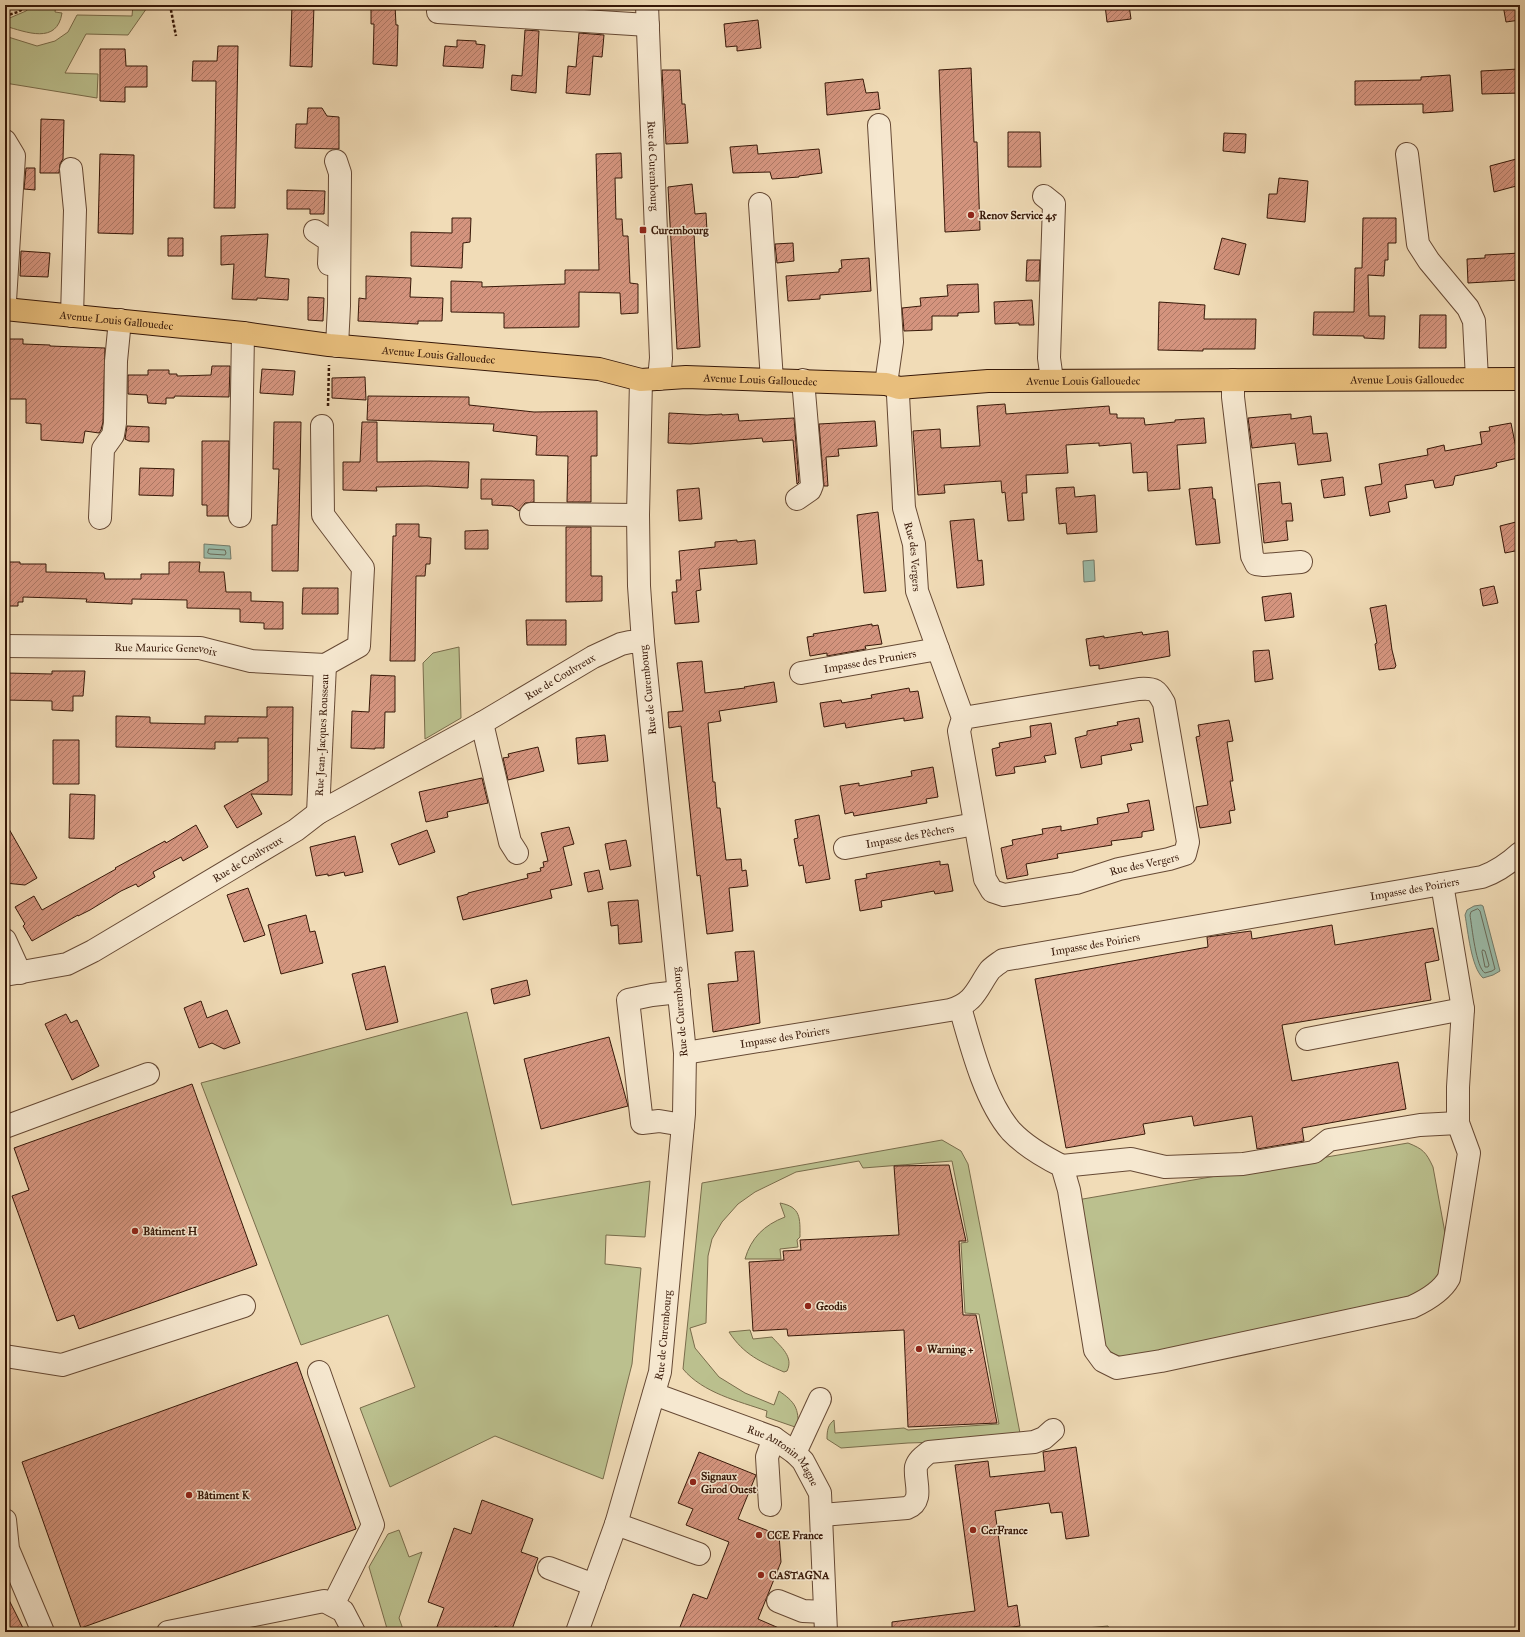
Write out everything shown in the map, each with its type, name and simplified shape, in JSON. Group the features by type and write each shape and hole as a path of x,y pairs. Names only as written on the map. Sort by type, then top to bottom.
{"main road":[{"name":"Avenue Louis Gallouedec","path":"5,309 243,333 331,345 599,369 650,380 686,377 803,380 893,386 988,381 1052,380 1520,379"}],"street":[{"name":"Rue de Curembourg","path":"438,12 648,15 661,358 650,380 638,515 639,586 643,642 685,1053 683,1125 660,1372 616,1524 577,1632"},
{"name":"Rue des Vergers","path":"879,125 892,342 893,386 898,395 904,508 914,544 917,591 963,718 959,731 985,879 992,891 1004,896 1076,883 1119,869 1169,859 1184,854 1188,842 1164,703 1158,692 1149,688 1139,689 963,718"},
{"path":"5,141 14,156 5,301"},
{"path":"1407,154 1418,244 1429,261 1468,308 1474,322 1477,379"},
{"path":"331,345 339,306 340,173 336,160"},
{"path":"71,169 75,210 72,316"},
{"path":"1044,196 1054,204 1049,358 1052,380"},
{"path":"760,204 772,380"},
{"path":"315,231 330,241 331,345"},
{"path":"100,518 103,449 113,435 115,423 116,361 120,320"},
{"path":"240,516 243,333"},
{"path":"797,499 810,490 812,485 803,380"},
{"path":"1233,380 1233,398 1252,556 1256,564 1264,565 1301,562"},
{"name":"Rue Jean-Jacques Rousseau","path":"318,813 325,665 359,646 363,568 323,516 322,426"},
{"path":"531,514 638,515"},
{"name":"Rue de Coulvreux","path":"13,974 67,964 93,951 296,830 318,813 482,723 593,657 621,644 643,642"},
{"name":"Rue Maurice Genevoix","path":"5,646 200,648 251,661 325,665"},
{"name":"Impasse des Pruniers","path":"801,673 938,649"},
{"path":"482,723 510,842 517,853"},
{"name":"Impasse des Pêchers","path":"845,848 975,824"},
{"name":"Impasse des Poiriers","path":"685,1053 960,1007 975,996 991,969 1003,960 1482,877 1496,872 1520,853"},
{"path":"1062,1166 1069,1190 1095,1350 1103,1361 1117,1368 1168,1360 1420,1304 1445,1285 1449,1278 1469,1153 1458,1123 1458,1087 1463,1009 1442,884"},
{"path":"5,940 13,974"},
{"path":"679,992 652,995 628,1000 642,1123 659,1121 683,1125"},
{"path":"960,1007 977,1065 998,1114 1012,1132 1027,1145 1062,1166 1131,1159 1165,1167 1243,1164 1314,1152 1329,1140 1420,1125 1458,1123"},
{"path":"1307,1038 1463,1009"},
{"path":"5,1127 148,1074"},
{"path":"5,1356 62,1365 244,1306"},
{"path":"319,1372 373,1525 333,1605"},
{"name":"Rue Antonin Magne","path":"654,1394 774,1438 795,1453 803,1461 820,1493 825,1622"},
{"path":"795,1453 820,1398"},
{"path":"822,1515 907,1508 914,1505 917,1499 916,1467 928,1452 1034,1442 1044,1438 1053,1430"},
{"path":"770,1505 767,1457 774,1438"},
{"path":"5,1520 8,1548 43,1632"},
{"path":"616,1524 699,1554"},
{"path":"549,1568 594,1585"},
{"path":"168,1632 324,1601 343,1611 354,1632"},
{"path":"778,1601 825,1622"}],"path":[{"path":"5,16 18,12 29,5"},
{"path":"170,5 176,36"},
{"path":"322,426 327,416 331,345"},
{"path":"1514,1030 1520,1030"}],"green space":[{"path":"33,5 56,5 55,12 62,13 59,23 54,29 47,33 40,34 5,26 5,20 26,11"},
{"path":"133,5 149,5 128,35 86,34 65,73 98,74 97,98 5,83 5,36 37,46 55,41 68,32 77,15 132,16"},
{"path":"459,647 461,718 425,739 423,663 433,653"},
{"path":"467,1012 512,1205 650,1181 645,1237 606,1235 605,1264 641,1268 632,1364 603,1479 495,1436 390,1487 360,1408 415,1387 388,1315 301,1345 201,1083"},
{"path":"942,1140 961,1151 968,1164 1020,1433 1006,1440 908,1443 841,1448 827,1439 828,1428 834,1420 835,1433 904,1428 908,1430 999,1424 979,1314 965,1313 961,1243 968,1242 952,1161 863,1168 859,1161 796,1172 755,1192 738,1204 722,1222 712,1239 708,1256 706,1323 690,1328 695,1348 719,1377 745,1393 774,1405 779,1391 795,1406 798,1415 798,1428 766,1417 767,1411 733,1400 711,1390 700,1384 683,1369 702,1183"},
{"path":"1408,1143 1424,1152 1433,1167 1447,1244 1435,1282 1423,1293 1134,1360 1114,1354 1099,1341 1077,1200"},
{"path":"780,1203 792,1207 798,1214 800,1237 797,1240 798,1247 780,1249 781,1259 745,1259 751,1245 759,1233 777,1220 785,1217"},
{"path":"750,1330 753,1339 772,1337 786,1352 789,1361 787,1371 784,1372 754,1357 741,1347 729,1332"},
{"path":"399,1530 409,1557 422,1552 399,1618 404,1632 388,1632 369,1567 388,1534"},
{"path":"1108,1626 1111,1632 1043,1632"}],"water":[{"path":"204,544 230,546 231,559 204,558"},
{"path":"1094,560 1095,581 1084,582 1083,561"},
{"path":"1474,906 1483,906 1500,971 1483,978 1479,973 1473,957 1465,915 1467,910"}],"building":[{"path":"292,5 314,5 312,67 290,66"},
{"path":"371,5 395,5 396,25 398,25 397,66 373,64 374,24 371,24"},
{"path":"1105,5 1129,5 1131,19 1107,22"},
{"path":"1503,5 1520,5 1520,20 1506,22"},
{"path":"758,20 761,48 737,51 737,46 726,47 724,24"},
{"path":"525,30 539,31 536,93 511,90 512,75 522,76"},
{"path":"579,33 604,35 602,57 593,56 590,95 566,93 568,66 576,67"},
{"path":"457,40 476,41 476,44 485,45 483,68 443,66 445,46 457,47"},
{"path":"218,46 238,46 235,208 214,208 216,81 192,81 193,61 217,61"},
{"path":"100,49 125,49 126,66 147,66 147,87 125,87 125,102 100,101"},
{"path":"971,68 974,142 977,142 980,230 945,232 939,70"},
{"path":"1519,69 1520,93 1482,94 1481,71"},
{"path":"662,70 680,70 682,104 685,104 688,143 666,144"},
{"path":"1450,75 1453,111 1423,113 1423,104 1355,105 1355,81 1421,80 1421,77"},
{"path":"863,79 866,93 878,92 880,109 827,115 825,83"},
{"path":"308,108 322,108 327,116 339,117 339,149 295,148 296,124 307,124"},
{"path":"41,119 64,120 63,159 60,164 59,173 40,173"},
{"path":"1008,132 1040,132 1041,167 1008,167"},
{"path":"1224,133 1246,134 1245,153 1223,151"},
{"path":"757,145 758,154 819,149 822,173 799,177 772,179 770,172 733,173 730,147"},
{"path":"621,153 622,178 615,178 616,219 622,219 623,236 628,236 630,283 638,284 638,313 621,314 620,293 579,292 579,327 504,328 504,313 451,312 451,281 482,282 482,287 565,284 565,270 599,270 596,154"},
{"path":"100,154 134,155 133,234 98,233"},
{"path":"1520,158 1520,185 1494,192 1490,166"},
{"path":"26,168 35,168 35,190 24,189"},
{"path":"1279,178 1308,181 1305,222 1267,218 1269,194 1277,194"},
{"path":"692,184 695,214 706,213 707,231 694,233 700,347 677,349 668,187"},
{"path":"287,190 325,191 324,214 310,214 310,209 287,209"},
{"path":"452,218 471,218 470,242 463,243 462,268 411,266 411,232 452,233"},
{"path":"1363,218 1396,218 1396,243 1388,243 1388,260 1385,260 1384,276 1368,275 1369,316 1385,316 1384,339 1364,338 1364,336 1313,335 1314,312 1354,312 1355,268 1362,268"},
{"path":"268,234 265,277 289,279 288,300 257,298 257,300 232,299 234,264 221,265 221,236"},
{"path":"168,238 183,238 183,256 168,256"},
{"path":"1222,238 1246,244 1239,275 1214,269"},
{"path":"793,243 794,261 777,263 775,244"},
{"path":"21,251 50,253 48,277 20,276"},
{"path":"1520,253 1520,280 1468,283 1467,259 1485,258 1485,255"},
{"path":"869,258 871,291 820,295 820,299 788,301 786,276 839,272 839,269 842,268 841,260"},
{"path":"1027,260 1040,260 1039,281 1026,281"},
{"path":"366,276 411,278 410,297 443,298 442,321 418,321 418,324 358,321 359,298 366,299"},
{"path":"978,284 979,312 958,313 958,316 932,316 932,330 904,331 902,308 921,306 920,298 948,296 947,285"},
{"path":"308,297 324,298 323,321 308,320"},
{"path":"1032,300 1034,325 1019,325 1019,323 995,324 994,302"},
{"path":"1159,302 1205,305 1204,319 1256,319 1255,349 1203,349 1203,351 1158,350"},
{"path":"1420,315 1446,315 1446,348 1419,348"},
{"path":"5,339 23,339 23,344 105,348 103,422 99,433 85,431 83,443 41,440 41,424 26,423 26,399 5,399"},
{"path":"212,366 230,366 229,397 175,396 174,398 166,398 166,404 148,403 147,395 128,394 128,375 148,375 148,370 169,370 169,374 177,374 177,376 211,375"},
{"path":"262,369 295,371 293,395 260,393"},
{"path":"365,377 366,400 332,398 332,378"},
{"path":"368,396 469,397 469,405 534,412 597,411 597,456 591,456 591,502 567,502 568,456 536,455 537,436 493,431 494,424 367,420"},
{"path":"1005,404 1006,414 1109,406 1110,414 1117,414 1117,418 1144,418 1145,425 1175,422 1175,420 1204,418 1206,443 1177,445 1180,489 1148,491 1147,472 1133,473 1131,443 1099,446 1099,443 1066,445 1068,473 1026,475 1027,493 1022,493 1024,520 1008,521 1005,492 1002,493 1001,481 944,485 945,493 918,495 913,431 940,429 941,448 980,446 977,406"},
{"path":"669,413 707,415 738,414 739,421 794,418 799,482 797,484 793,440 763,442 762,438 690,444 668,443"},
{"path":"1291,414 1291,419 1311,416 1313,434 1327,433 1331,461 1298,465 1295,443 1252,448 1248,418"},
{"path":"875,421 877,446 838,449 839,456 826,457 828,486 824,486 819,424"},
{"path":"274,422 301,422 298,571 272,571 272,525 277,525 279,469 273,469"},
{"path":"362,422 377,422 377,462 469,462 468,488 427,486 376,487 377,491 343,490 343,462 360,462"},
{"path":"1511,423 1518,458 1496,463 1497,466 1493,468 1455,476 1453,485 1435,488 1433,480 1405,485 1407,498 1388,502 1390,512 1370,516 1365,487 1382,484 1379,464 1428,455 1427,449 1444,445 1445,451 1482,444 1480,432 1490,431 1489,427"},
{"path":"127,426 149,427 149,442 129,441 125,439"},
{"path":"202,441 229,441 228,516 207,516 207,505 202,505"},
{"path":"140,468 174,469 173,496 139,495"},
{"path":"1343,477 1345,495 1324,498 1321,480"},
{"path":"481,479 534,480 534,502 525,503 519,511 512,506 492,505 492,499 481,499"},
{"path":"1280,482 1282,504 1291,503 1293,521 1286,521 1288,540 1264,543 1258,484"},
{"path":"1074,487 1075,497 1095,495 1097,532 1067,534 1066,523 1059,524 1056,488"},
{"path":"1212,487 1213,499 1215,499 1220,543 1196,545 1189,489"},
{"path":"699,488 702,519 679,521 677,490"},
{"path":"878,512 886,591 864,593 857,515"},
{"path":"974,519 978,561 982,560 984,585 957,588 950,521"},
{"path":"1520,521 1520,550 1505,553 1500,526"},
{"path":"396,524 419,524 419,537 431,538 430,564 426,564 425,576 416,576 415,661 390,661 393,536 396,536"},
{"path":"566,527 591,527 591,576 602,576 602,601 566,602"},
{"path":"488,530 488,549 465,549 465,531"},
{"path":"737,540 737,542 755,540 757,564 699,569 701,590 696,591 699,622 675,624 672,592 677,592 676,580 681,580 679,551 715,547 715,542"},
{"path":"5,562 20,562 20,564 46,564 46,572 104,573 105,579 141,579 141,574 169,574 169,562 200,562 199,572 224,572 226,592 251,592 251,601 283,602 283,629 264,629 264,623 240,622 240,609 187,608 187,600 132,599 132,604 86,602 87,599 23,597 23,602 18,602 18,606 5,606"},
{"path":"1494,586 1498,603 1483,606 1480,589"},
{"path":"303,588 338,588 338,614 302,614"},
{"path":"1291,593 1294,617 1265,621 1262,597"},
{"path":"1386,605 1392,650 1396,666 1395,668 1379,670 1375,644 1377,643 1370,608"},
{"path":"526,620 566,620 566,645 527,645"},
{"path":"872,624 872,626 878,625 882,644 865,646 866,649 827,656 827,653 810,656 807,637 814,636 813,634"},
{"path":"1168,631 1170,656 1099,669 1099,665 1090,666 1086,639 1104,636 1104,638 1142,632 1143,635"},
{"path":"1269,650 1273,679 1255,682 1253,651"},
{"path":"702,661 705,693 745,688 744,687 774,682 777,702 719,711 721,721 708,723 713,782 715,782 717,808 720,808 726,860 741,859 742,871 746,870 748,886 729,888 733,931 707,934 700,875 697,876 681,726 669,728 668,712 683,711 677,663"},
{"path":"52,671 85,671 83,696 73,696 73,711 52,710 52,701 5,700 5,673 52,674"},
{"path":"371,675 395,676 395,712 385,712 384,748 351,748 352,711 369,712"},
{"path":"909,688 910,692 918,691 923,718 904,721 904,718 846,728 845,723 824,727 820,703 841,700 842,703 872,698 871,695"},
{"path":"267,707 293,707 292,795 251,794 262,814 237,828 224,806 268,781 268,738 238,738 238,742 215,742 215,749 116,747 116,716 150,717 150,723 205,724 205,716 267,717"},
{"path":"1139,718 1143,742 1130,744 1132,750 1101,756 1102,764 1081,768 1075,738 1087,735 1087,731 1118,725 1117,722"},
{"path":"1229,720 1233,741 1227,742 1233,781 1230,781 1235,810 1229,811 1231,823 1200,828 1196,807 1208,805 1196,737 1200,736 1198,725"},
{"path":"1051,723 1056,754 1044,756 1046,762 1014,767 1015,773 996,776 992,749 1000,747 999,743 1031,737 1030,726"},
{"path":"605,735 608,761 578,764 576,738"},
{"path":"53,740 79,740 79,784 53,784"},
{"path":"538,747 544,771 508,780 503,758 509,757 508,754"},
{"path":"933,767 938,797 926,799 927,803 854,816 853,812 845,814 840,786 859,783 859,786 912,776 911,771"},
{"path":"482,778 488,803 447,812 448,817 426,822 419,792"},
{"path":"70,794 95,795 94,839 69,838"},
{"path":"1149,800 1154,830 1142,832 1142,837 1111,841 1112,845 1057,854 1058,858 1026,864 1028,875 1007,879 1001,848 1013,845 1012,840 1043,834 1042,829 1061,826 1061,831 1098,824 1097,818 1129,812 1127,804"},
{"path":"819,815 830,879 806,883 803,865 799,866 794,839 798,838 795,820"},
{"path":"5,822 37,878 25,885 5,883"},
{"path":"196,825 208,847 183,861 181,857 153,872 155,877 138,887 136,884 121,891 90,910 78,915 32,941 23,926 25,924 15,907 34,896 42,910 116,869 115,868 165,841 166,843"},
{"path":"569,827 574,844 563,847 572,885 550,890 552,898 463,920 457,897 528,878 527,874 541,871 540,868 544,867 543,862 548,861 541,833"},
{"path":"427,830 435,852 399,865 391,844"},
{"path":"355,836 363,872 345,876 344,872 328,876 328,874 316,876 310,847"},
{"path":"626,840 631,866 610,870 605,844"},
{"path":"940,861 940,865 948,864 953,891 935,894 934,891 881,901 882,907 860,911 855,880 867,878 866,874"},
{"path":"599,870 603,889 588,892 584,873"},
{"path":"248,888 265,935 244,942 227,895"},
{"path":"638,900 642,942 619,944 618,925 611,926 608,902"},
{"path":"306,915 310,932 315,931 323,963 281,974 268,925"},
{"path":"1332,925 1335,945 1433,928 1439,960 1425,963 1431,1000 1282,1025 1292,1081 1398,1062 1406,1109 1302,1128 1304,1141 1257,1149 1252,1116 1194,1126 1192,1116 1143,1124 1145,1134 1066,1148 1035,979 1208,947 1207,937 1251,931 1252,939"},
{"path":"754,951 760,1023 713,1032 708,984 738,981 735,952"},
{"path":"385,966 398,1022 366,1030 352,974"},
{"path":"527,980 530,995 494,1004 491,989"},
{"path":"201,1001 207,1018 227,1010 240,1043 224,1049 212,1043 199,1048 184,1008"},
{"path":"66,1014 71,1023 77,1020 99,1066 72,1080 45,1024"},
{"path":"609,1037 628,1106 541,1129 524,1059"},
{"name":"Bâtiment H","path":"192,1084 257,1265 79,1329 74,1315 57,1321 12,1196 29,1190 14,1148"},
{"path":"949,1165 966,1241 959,1241 963,1315 976,1315 997,1423 908,1427 904,1330 788,1336 787,1329 753,1331 749,1262 784,1260 783,1251 801,1250 800,1240 899,1235 894,1166"},
{"name":"Bâtiment K","path":"297,1362 356,1529 81,1628 22,1462"},
{"path":"1076,1447 1089,1536 1066,1539 1062,1512 1051,1513 1049,1503 995,1511 1008,1607 1017,1605 1020,1626 977,1632 892,1632 892,1622 975,1611 955,1465 988,1461 990,1477 1045,1471 1043,1452"},
{"path":"699,1452 756,1475 738,1519 779,1535 781,1562 758,1619 788,1632 678,1632 693,1594 707,1599 729,1542 686,1525 693,1509 678,1503"},
{"path":"482,1500 533,1519 521,1552 538,1558 511,1632 495,1626 493,1632 435,1632 444,1608 428,1602 454,1528 471,1534"},
{"path":"5,1592 25,1632 5,1632"}],"place":[{"name":"Renov Service 45","path":"971,215"},
{"name":"Curembourg","path":"643,230"},
{"name":"Bâtiment H","path":"135,1231"},
{"name":"Geodis","path":"808,1306"},
{"name":"Warning +","path":"919,1349"},
{"name":"Signaux Girod Ouest","path":"693,1482"},
{"name":"Bâtiment K","path":"189,1495"},
{"name":"CerFrance","path":"973,1530"},
{"name":"CCE France","path":"759,1535"},
{"name":"CASTAGNA","path":"761,1575"}]}
